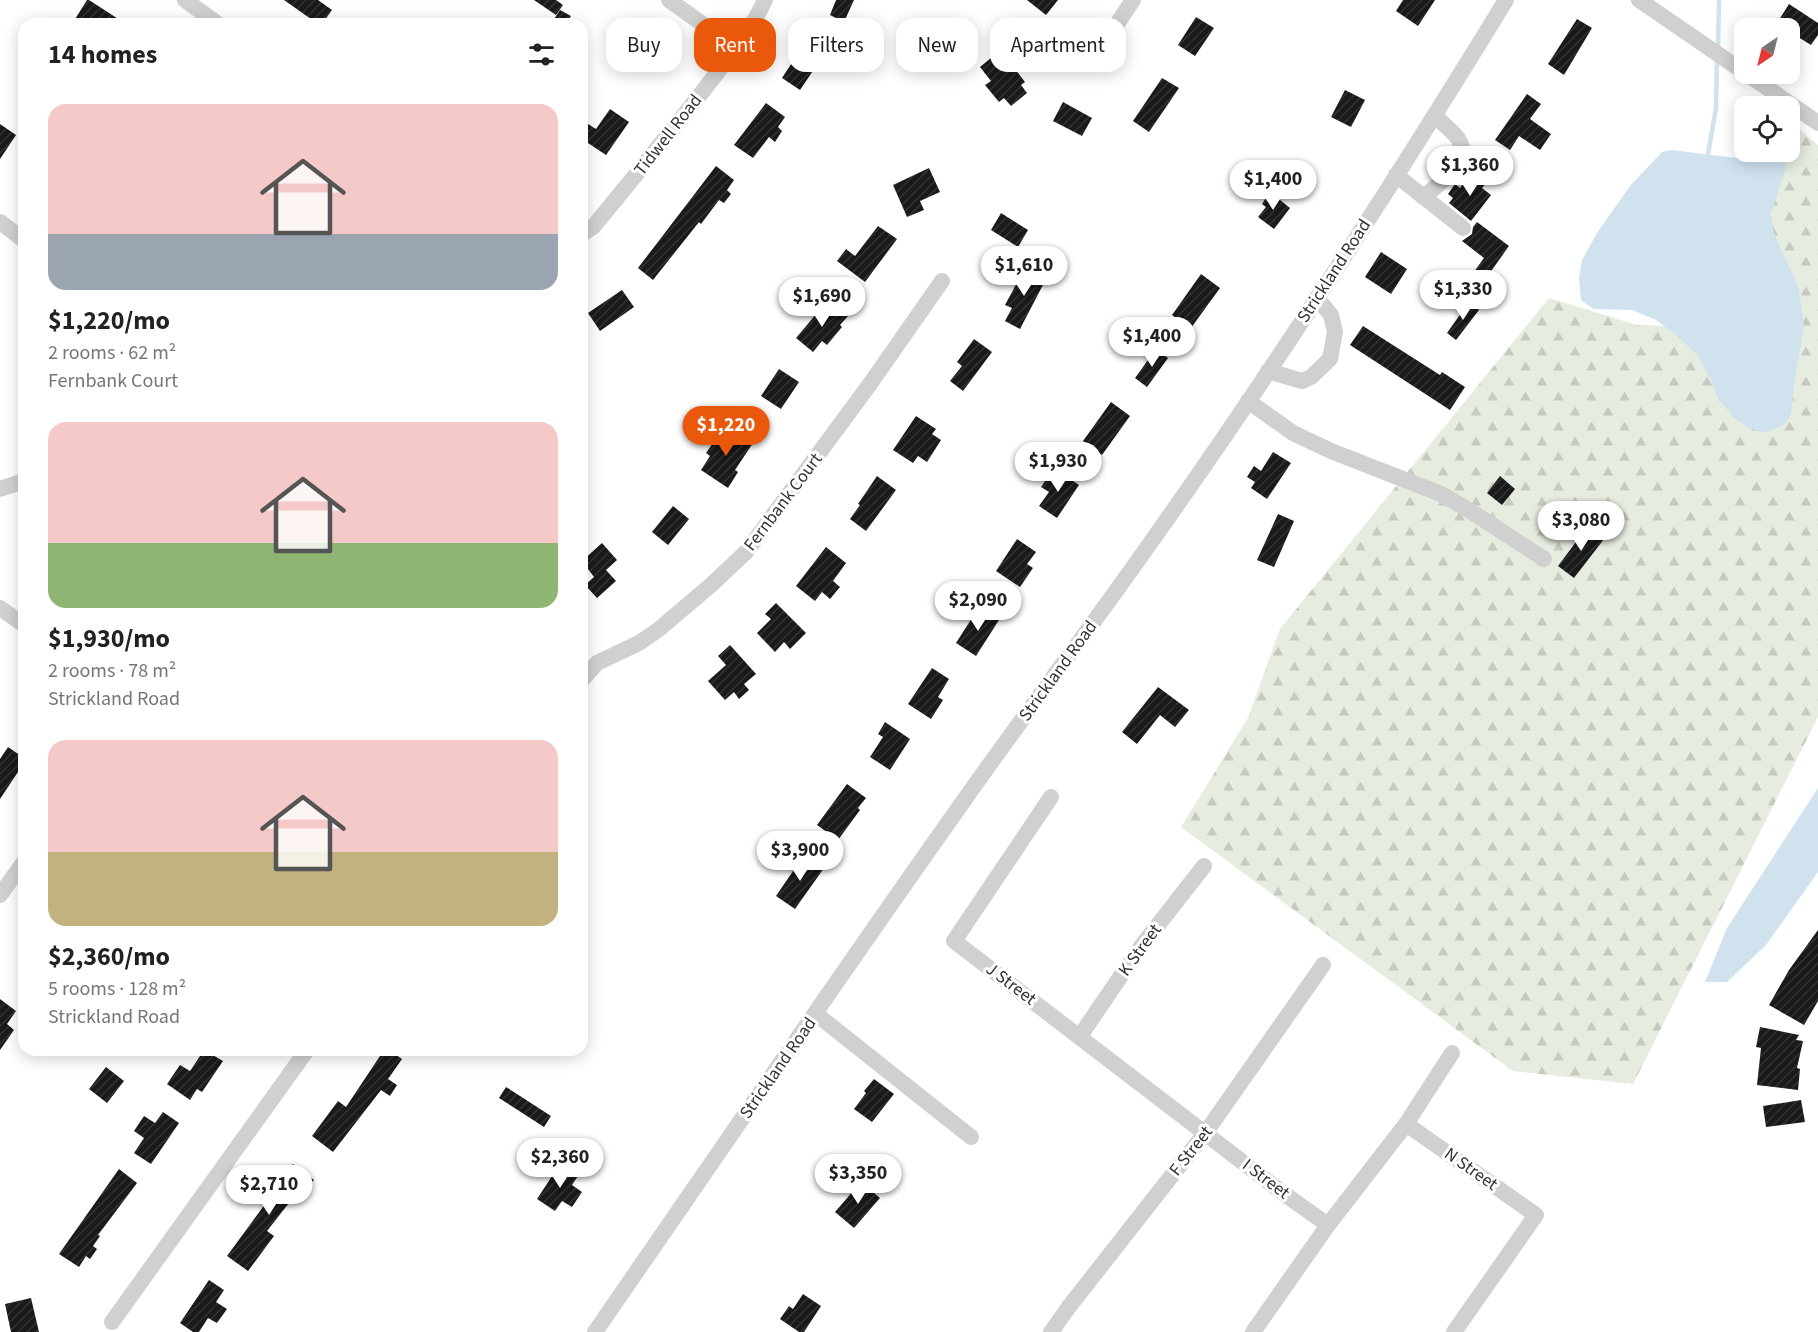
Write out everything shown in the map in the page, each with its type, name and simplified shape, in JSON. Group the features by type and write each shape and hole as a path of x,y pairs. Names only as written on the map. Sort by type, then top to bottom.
{"street":[{"path":"185,0 210,18"},
{"path":"669,0 694,18"},
{"name":"Tidwell Road","path":"755,18 765,0"},
{"path":"1121,18 1133,0"},
{"name":"Strickland Road","path":"595,1332 967,795 1146,549 1248,401 1435,116 1506,0"},
{"path":"1639,0 1734,65"},
{"name":"Tidwell Road","path":"588,230 644,166 717,72"},
{"path":"1762,84 1818,123"},
{"path":"1423,197 1459,163 1462,153 1462,145 1457,136 1435,116"},
{"path":"1396,175 1463,228"},
{"path":"0,222 18,236"},
{"name":"Fernbank Court","path":"588,673 597,663 658,630 746,552 870,384 942,281"},
{"path":"1268,371 1302,381 1311,377 1330,359 1335,332 1331,315 1317,298"},
{"path":"1248,401 1302,438 1441,494 1544,559"},
{"path":"0,489 18,482"},
{"path":"0,608 18,621"},
{"name":"J Street","path":"1051,797 954,941 1206,1132"},
{"name":"K Street","path":"1080,1036 1140,948 1204,866"},
{"path":"0,895 18,870"},
{"name":"F Street","path":"1051,1332 1206,1132 1323,965"},
{"path":"816,1014 971,1137"},
{"path":"1253,1332 1328,1225 1406,1124 1452,1053"},
{"path":"112,1322 303,1056"},
{"name":"N Street","path":"1406,1124 1536,1215 1454,1332"},
{"name":"I Street","path":"1206,1132 1283,1193 1328,1225"}],"green space":[{"path":"1800,130 1818,145 1818,717 1633,1084 1513,1071 1181,827 1248,718 1280,629 1549,298 1637,325 1717,328 1764,246 1784,162 1800,162"}],"water":[{"path":"1672,150 1734,158 1734,162 1785,163 1786,168 1771,214 1774,233 1799,289 1804,327 1791,414 1786,423 1771,431 1760,432 1747,427 1733,417 1718,398 1697,355 1656,320 1632,310 1594,309 1581,300 1579,278 1582,260 1597,233 1630,186 1662,152"},
{"path":"1818,788 1818,872 1766,945 1727,982 1705,982 1727,928"}],"building":[{"path":"89,0 117,18 76,18"},
{"path":"284,0 318,0 332,10 326,18 310,18"},
{"path":"534,0 556,0 563,5 556,15"},
{"path":"836,0 854,0 846,18 836,18 830,15"},
{"path":"1027,0 1058,0 1046,15"},
{"path":"1403,0 1435,0 1418,26 1396,11"},
{"path":"1789,4 1818,23 1818,35 1811,45 1800,38 1800,18 1780,18"},
{"path":"560,10 571,16 570,18 555,18"},
{"path":"1196,17 1214,28 1195,56 1178,45"},
{"path":"1577,19 1592,28 1564,75 1548,64"},
{"path":"990,59 990,72 1017,72 1025,82 1021,85 1027,93 1011,106 1004,98 999,102 985,85 991,81 980,67"},
{"path":"788,69 788,72 812,72 800,90 782,78"},
{"path":"1162,78 1179,88 1149,132 1133,121"},
{"path":"1345,90 1365,100 1351,127 1331,117"},
{"path":"1527,94 1541,104 1530,119 1551,134 1540,150 1519,136 1510,150 1495,140"},
{"path":"1063,102 1092,118 1082,136 1053,121"},
{"path":"766,103 785,117 778,127 782,131 775,142 769,137 753,158 734,145"},
{"path":"610,109 629,122 606,155 588,143 588,124 596,129"},
{"path":"0,124 16,135 0,159"},
{"path":"716,166 734,180 727,190 731,194 724,203 719,200 701,224 699,222 653,280 638,268"},
{"path":"929,168 940,192 920,201 924,210 907,217 893,185"},
{"path":"1472,172 1486,183 1482,188 1491,195 1471,221 1449,203 1453,198 1448,194 1455,184 1460,188"},
{"path":"1270,192 1290,208 1274,229 1258,217 1266,207 1262,204"},
{"path":"1001,213 1028,230 1018,247 991,230"},
{"path":"1477,222 1509,246 1474,295 1463,287 1484,258 1462,241 1472,234"},
{"path":"878,226 897,239 865,282 837,261 846,249 855,256"},
{"path":"1381,252 1407,269 1391,294 1365,277"},
{"path":"1025,268 1046,279 1020,329 1005,321 1012,308 1005,305"},
{"path":"1201,274 1220,288 1191,328 1172,315"},
{"path":"622,290 634,307 600,331 588,313"},
{"path":"1469,302 1479,310 1456,340 1447,333"},
{"path":"833,304 848,316 827,345 822,341 813,352 796,338 817,313 821,318"},
{"path":"1363,326 1440,375 1442,372 1465,387 1450,410 1350,345"},
{"path":"974,339 992,352 963,391 950,381 962,366 957,362"},
{"path":"1156,349 1168,358 1147,387 1135,378"},
{"path":"779,369 799,382 781,409 761,396"},
{"path":"1111,402 1130,416 1102,455 1083,441"},
{"path":"916,416 936,429 932,434 941,440 927,462 918,456 913,463 893,450"},
{"path":"727,427 753,443 735,470 738,472 728,488 701,470 710,456 706,453"},
{"path":"1273,452 1291,463 1267,499 1251,488 1255,482 1247,477 1254,466 1261,471"},
{"path":"1054,468 1079,485 1057,518 1039,506 1049,492 1041,487"},
{"path":"877,476 896,490 866,531 850,519"},
{"path":"1500,476 1515,489 1502,505 1487,493"},
{"path":"673,506 689,519 668,545 652,532"},
{"path":"1278,514 1294,521 1274,567 1257,560"},
{"path":"1588,526 1604,539 1574,578 1558,566"},
{"path":"1017,539 1036,552 1027,564 1033,568 1020,587 996,571"},
{"path":"602,543 617,560 606,570 616,581 597,598 588,588 588,582 594,577 588,569 588,556"},
{"path":"826,547 846,563 833,581 840,587 830,599 822,592 815,601 796,586"},
{"path":"776,603 806,633 790,649 784,642 775,652 757,633 771,619 765,614"},
{"path":"979,607 999,620 976,656 956,643"},
{"path":"730,645 756,674 744,684 749,690 739,699 734,692 725,700 708,681 726,665 718,656"},
{"path":"932,668 949,679 938,697 943,700 931,719 908,704"},
{"path":"1158,687 1189,710 1175,727 1160,715 1137,744 1122,732"},
{"path":"885,722 910,739 890,770 870,757 883,737 878,734"},
{"path":"8,747 18,754 18,772 0,799 0,759"},
{"path":"847,784 866,798 838,840 817,825"},
{"path":"804,855 824,868 795,909 776,896"},
{"path":"1818,930 1818,1001 1804,1025 1769,1005 1789,970"},
{"path":"0,999 16,1011 7,1024 14,1030 0,1050"},
{"path":"1760,1027 1799,1035 1796,1040 1803,1041 1797,1068 1800,1069 1798,1090 1757,1085 1761,1048 1756,1047"},
{"path":"200,1056 214,1056 223,1061 202,1092 197,1089 190,1100 167,1084 180,1065 190,1071"},
{"path":"380,1056 398,1056 402,1059 388,1079 397,1085 390,1096 381,1090 333,1152 312,1136 338,1101 346,1107"},
{"path":"106,1067 124,1081 107,1103 89,1089"},
{"path":"874,1079 894,1094 872,1122 854,1109"},
{"path":"506,1087 551,1116 544,1127 499,1098"},
{"path":"1801,1100 1805,1122 1766,1127 1763,1106"},
{"path":"163,1112 179,1123 151,1164 134,1153 144,1138 134,1131 144,1116 155,1123"},
{"path":"293,1164 314,1180 304,1192 300,1189 267,1231 274,1236 248,1271 227,1256 274,1192 266,1185 277,1172 282,1177"},
{"path":"560,1164 578,1176 572,1185 582,1192 572,1207 562,1201 555,1211 537,1199"},
{"path":"119,1169 137,1183 98,1235 100,1236 93,1246 97,1249 90,1259 86,1256 79,1267 59,1254"},
{"path":"861,1182 880,1198 854,1228 835,1212"},
{"path":"209,1280 224,1290 216,1302 227,1309 217,1323 208,1318 199,1332 193,1332 180,1323"},
{"path":"803,1294 821,1306 804,1332 799,1332 780,1319 789,1306 793,1309"},
{"path":"31,1298 39,1332 11,1332 5,1304"}],"waterway":[{"path":"1718,50 1719,0"},
{"path":"1708,154 1716,108 1717,59"}]}
